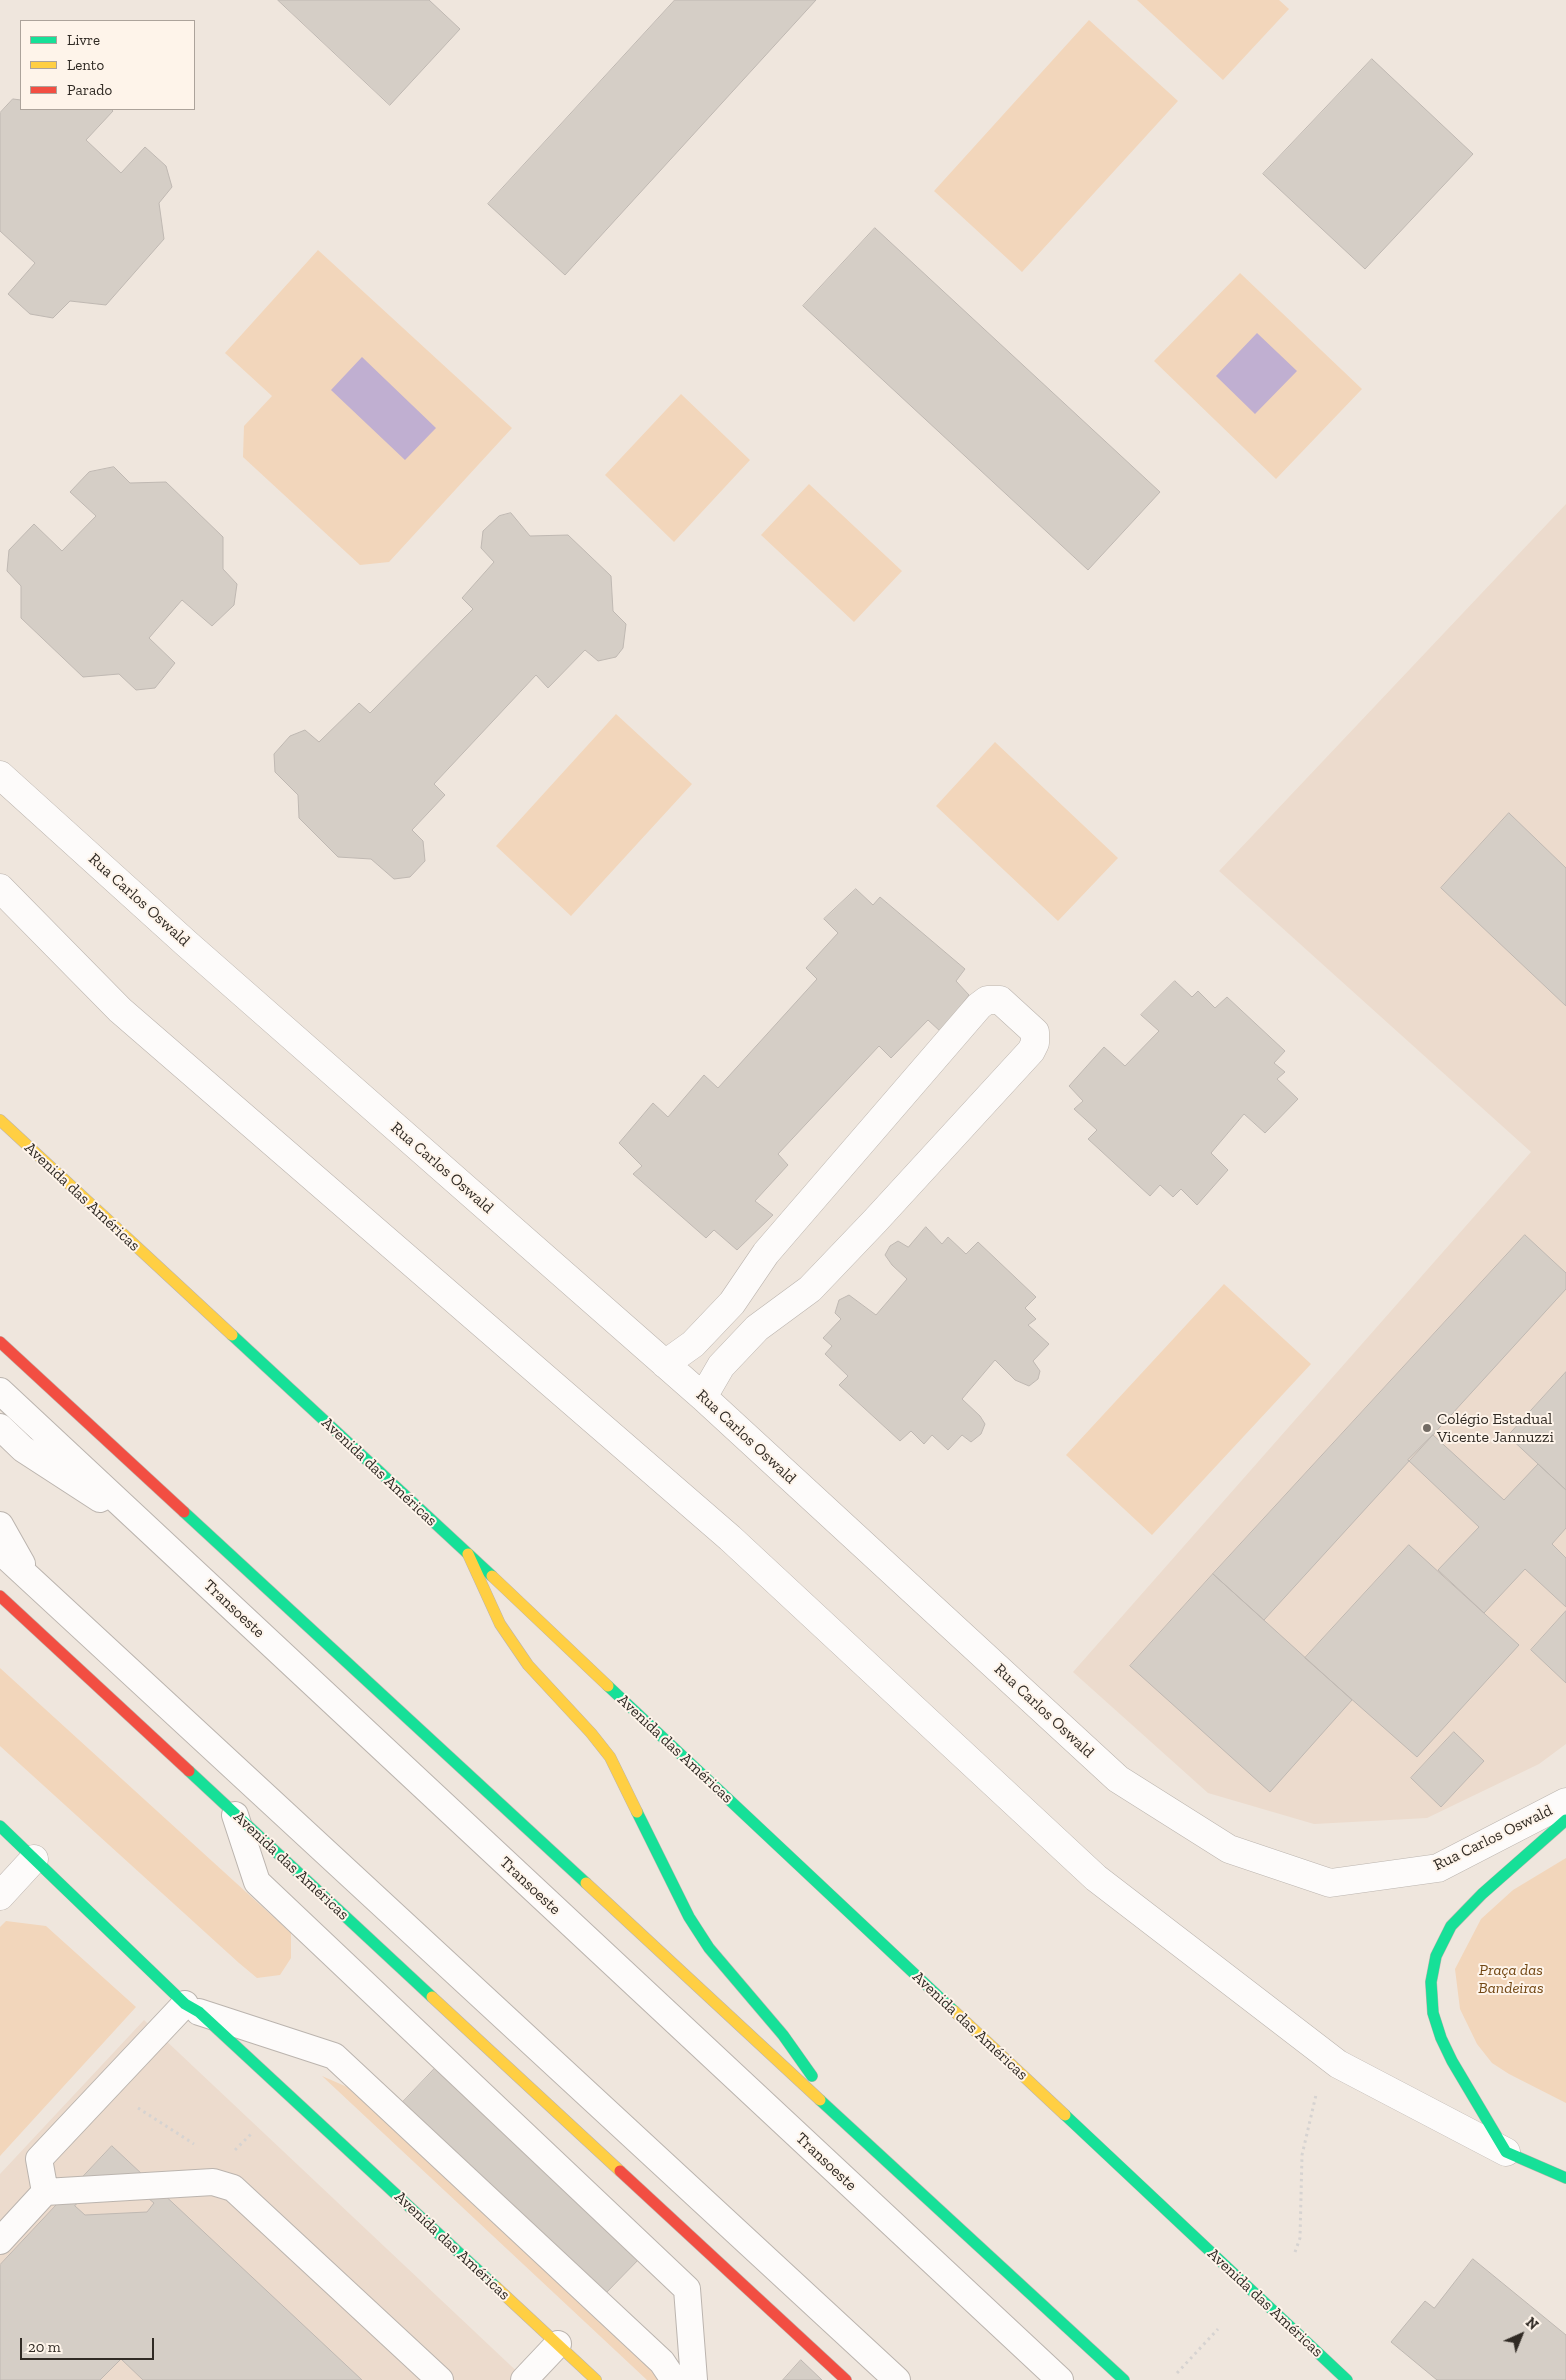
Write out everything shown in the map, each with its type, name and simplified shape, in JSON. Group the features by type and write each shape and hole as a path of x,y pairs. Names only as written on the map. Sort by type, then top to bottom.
{"main road":[{"name":"Avenida das Américas","path":"0,1120 468,1554 1347,2380"},
{"path":"0,1342 1124,2380"},
{"path":"468,1554 500,1624 528,1665 591,1733 610,1757 689,1917 709,1948 783,2035 845,2122"},
{"name":"Avenida das Américas","path":"0,1596 846,2380"},
{"path":"1566,1820 1482,1894 1451,1926 1436,1956 1431,1982 1433,2013 1441,2038 1452,2061 1506,2152 1566,2178"},
{"name":"Avenida das Américas","path":"0,1826 192,2008 596,2380"}],"street":[{"name":"Rua Carlos Oswald","path":"0,775 187,944 703,1397 1118,1779 1229,1849 1330,1883 1438,1868 1566,1802"},
{"path":"0,888 120,1010 730,1538 1096,1878 1338,2064 1506,2152"},
{"path":"665,1364 693,1344 732,1303 766,1252 979,1006 987,1000 1000,1000 1035,1032 1035,1043 1031,1051 810,1289 757,1328 721,1366 703,1397"},
{"path":"0,1896 34,1859"}],"lane":[{"name":"Transoeste","path":"0,1391 1060,2380"},
{"path":"0,1427 30,1454 147,1528"},
{"path":"0,1525 30,1579"},
{"path":"0,1551 897,2380"},
{"path":"235,1815 257,1882 686,2289 694,2380"},
{"path":"45,2192 38,2159 192,2008 334,2056 662,2362 674,2380"},
{"path":"0,2241 45,2192 213,2182 233,2188 440,2380"},
{"path":"524,2380 558,2344"}],"path":[{"path":"1295,2252 1300,2238 1302,2155 1309,2120 1317,2093 1338,2064"},
{"path":"131,2109 137,2108 147,2112 195,2145"},
{"path":"230,2155 253,2132"},
{"path":"1177,2373 1218,2329"}],"shaded area":[{"path":"1257,333 1297,371 1255,414 1216,376"},
{"path":"362,357 436,428 405,460 331,390"},
{"name":"Colégio Estadual Vicente Jannuzzi","path":"1566,504 1566,1744 1539,1764 1427,1818 1314,1824 1208,1793 1073,1672 1531,1152 1219,871"},
{"path":"144,2020 526,2380 0,2380 0,2174"}],"green space":[{"path":"1137,0 1279,0 1289,9 1223,80"},
{"path":"1089,20 1178,101 1022,272 934,191"},
{"path":"318,250 512,428 389,562 360,565 243,457 244,426 272,396 225,353"},
{"path":"1240,273 1362,389 1276,479 1154,361"},
{"path":"681,394 750,460 674,542 605,475"},
{"path":"809,484 902,571 854,622 761,535"},
{"path":"616,714 692,784 571,916 496,846"},
{"path":"995,742 1118,858 1058,921 936,806"},
{"path":"1224,1284 1311,1364 1152,1535 1066,1455"},
{"path":"0,1668 291,1933 291,1958 280,1975 257,1978 0,1746"},
{"name":"Praça das Bandeiras","path":"1566,1858 1566,2103 1509,2074 1492,2063 1477,2044 1460,2009 1455,1969 1481,1919 1513,1890"},
{"path":"6,1921 46,1926 136,2007 0,2156 0,1927"},
{"path":"322,2076 361,2093 649,2364 659,2380 647,2380"}],"building":[{"path":"278,0 429,0 460,29 390,105"},
{"path":"675,0 816,0 565,275 488,204"},
{"path":"1372,59 1473,154 1365,269 1263,174"},
{"path":"13,99 20,100 20,110 112,110 86,140 121,173 145,147 166,166 172,187 159,203 164,239 106,305 70,301 53,318 30,314 8,294 35,263 0,231 0,113"},
{"path":"875,228 1160,492 1088,570 803,306"},
{"path":"114,467 130,483 166,482 223,537 223,569 237,584 234,605 212,626 182,600 149,638 175,663 155,688 136,690 119,674 83,677 21,618 21,586 7,571 9,550 34,524 62,551 96,516 70,492 89,472"},
{"path":"511,513 530,536 568,535 611,576 613,611 626,624 623,648 616,657 598,661 585,650 548,688 536,675 434,784 445,795 412,830 423,841 425,861 410,877 394,879 371,859 338,857 299,818 298,795 275,772 274,754 290,736 305,730 319,742 359,703 370,713 473,609 462,598 494,562 481,548 483,531 499,516"},
{"path":"1509,813 1566,868 1566,1006 1441,888"},
{"path":"856,889 873,905 880,897 965,969 956,981 969,995 941,1032 928,1020 891,1058 879,1046 778,1154 788,1165 755,1201 773,1215 737,1250 714,1230 706,1238 633,1174 642,1166 619,1143 653,1103 668,1117 704,1075 718,1088 817,979 806,968 838,933 824,919"},
{"path":"1175,981 1192,997 1198,991 1215,1008 1227,997 1285,1051 1274,1063 1285,1072 1277,1079 1298,1099 1265,1133 1244,1114 1211,1153 1228,1170 1197,1205 1181,1189 1173,1197 1160,1185 1150,1196 1088,1139 1097,1130 1074,1109 1083,1101 1069,1086 1104,1047 1125,1066 1159,1031 1141,1015"},
{"path":"926,1227 942,1244 948,1237 966,1254 978,1242 1036,1297 1025,1308 1036,1319 1028,1325 1049,1344 1033,1361 1040,1371 1038,1379 1029,1386 1015,1380 995,1360 962,1399 980,1416 985,1424 981,1434 971,1442 962,1435 948,1450 932,1435 924,1444 911,1431 900,1441 839,1385 848,1376 825,1354 832,1346 823,1338 841,1319 835,1313 839,1300 849,1295 876,1315 907,1279 892,1265 885,1255 890,1246 898,1241 908,1247"},
{"path":"1525,1235 1566,1273 1566,1289 1264,1620 1213,1574"},
{"path":"1566,1372 1566,1490 1508,1436"},
{"path":"1433,1435 1504,1500 1538,1464 1566,1490 1566,1528 1552,1544 1566,1558 1566,1607 1525,1569 1484,1613 1438,1570 1479,1527 1408,1460"},
{"path":"1409,1545 1519,1645 1417,1757 1305,1658"},
{"path":"1213,1574 1352,1700 1270,1792 1130,1666"},
{"path":"1566,1611 1566,1683 1531,1650"},
{"path":"1454,1732 1484,1761 1441,1807 1411,1778"},
{"path":"440,2063 642,2256 604,2295 402,2103"},
{"path":"112,2146 362,2380 143,2380 121,2359 100,2380 0,2380 0,2265","holes":["102,2178 124,2178 154,2203 147,2212 85,2215 75,2206"]},
{"path":"1473,2259 1566,2335 1566,2380 1437,2380 1391,2342 1425,2301 1434,2308"},
{"path":"801,2360 822,2380 783,2380"}],"traffic: fast":[{"path":"232,1335 492,1576"},
{"path":"184,1512 586,1883"},
{"path":"608,1686 954,2011"},
{"path":"189,1771 432,1997"},
{"path":"637,1812 689,1917 709,1948 783,2035 812,2076"},
{"path":"1566,1820 1482,1894 1451,1926 1436,1956 1431,1982 1433,2013 1441,2038 1452,2061 1506,2152 1566,2178"},
{"path":"0,1826 185,2004 199,2012 496,2287"},
{"path":"820,2100 1124,2380"},
{"path":"1065,2115 1347,2380"}],"traffic: slow":[{"path":"0,1120 232,1335"},
{"path":"468,1554 500,1624 528,1665 591,1733 610,1757 637,1812"},
{"path":"492,1576 608,1686"},
{"path":"586,1883 820,2100"},
{"path":"432,1997 620,2171"},
{"path":"954,2011 1065,2115"},
{"path":"496,2287 596,2380"}],"traffic: jam":[{"path":"0,1342 184,1512"},
{"path":"0,1596 189,1771"},
{"path":"620,2171 846,2380"}],"place":[{"name":"Colégio Estadual Vicente Jannuzzi","path":"1427,1428"}]}
